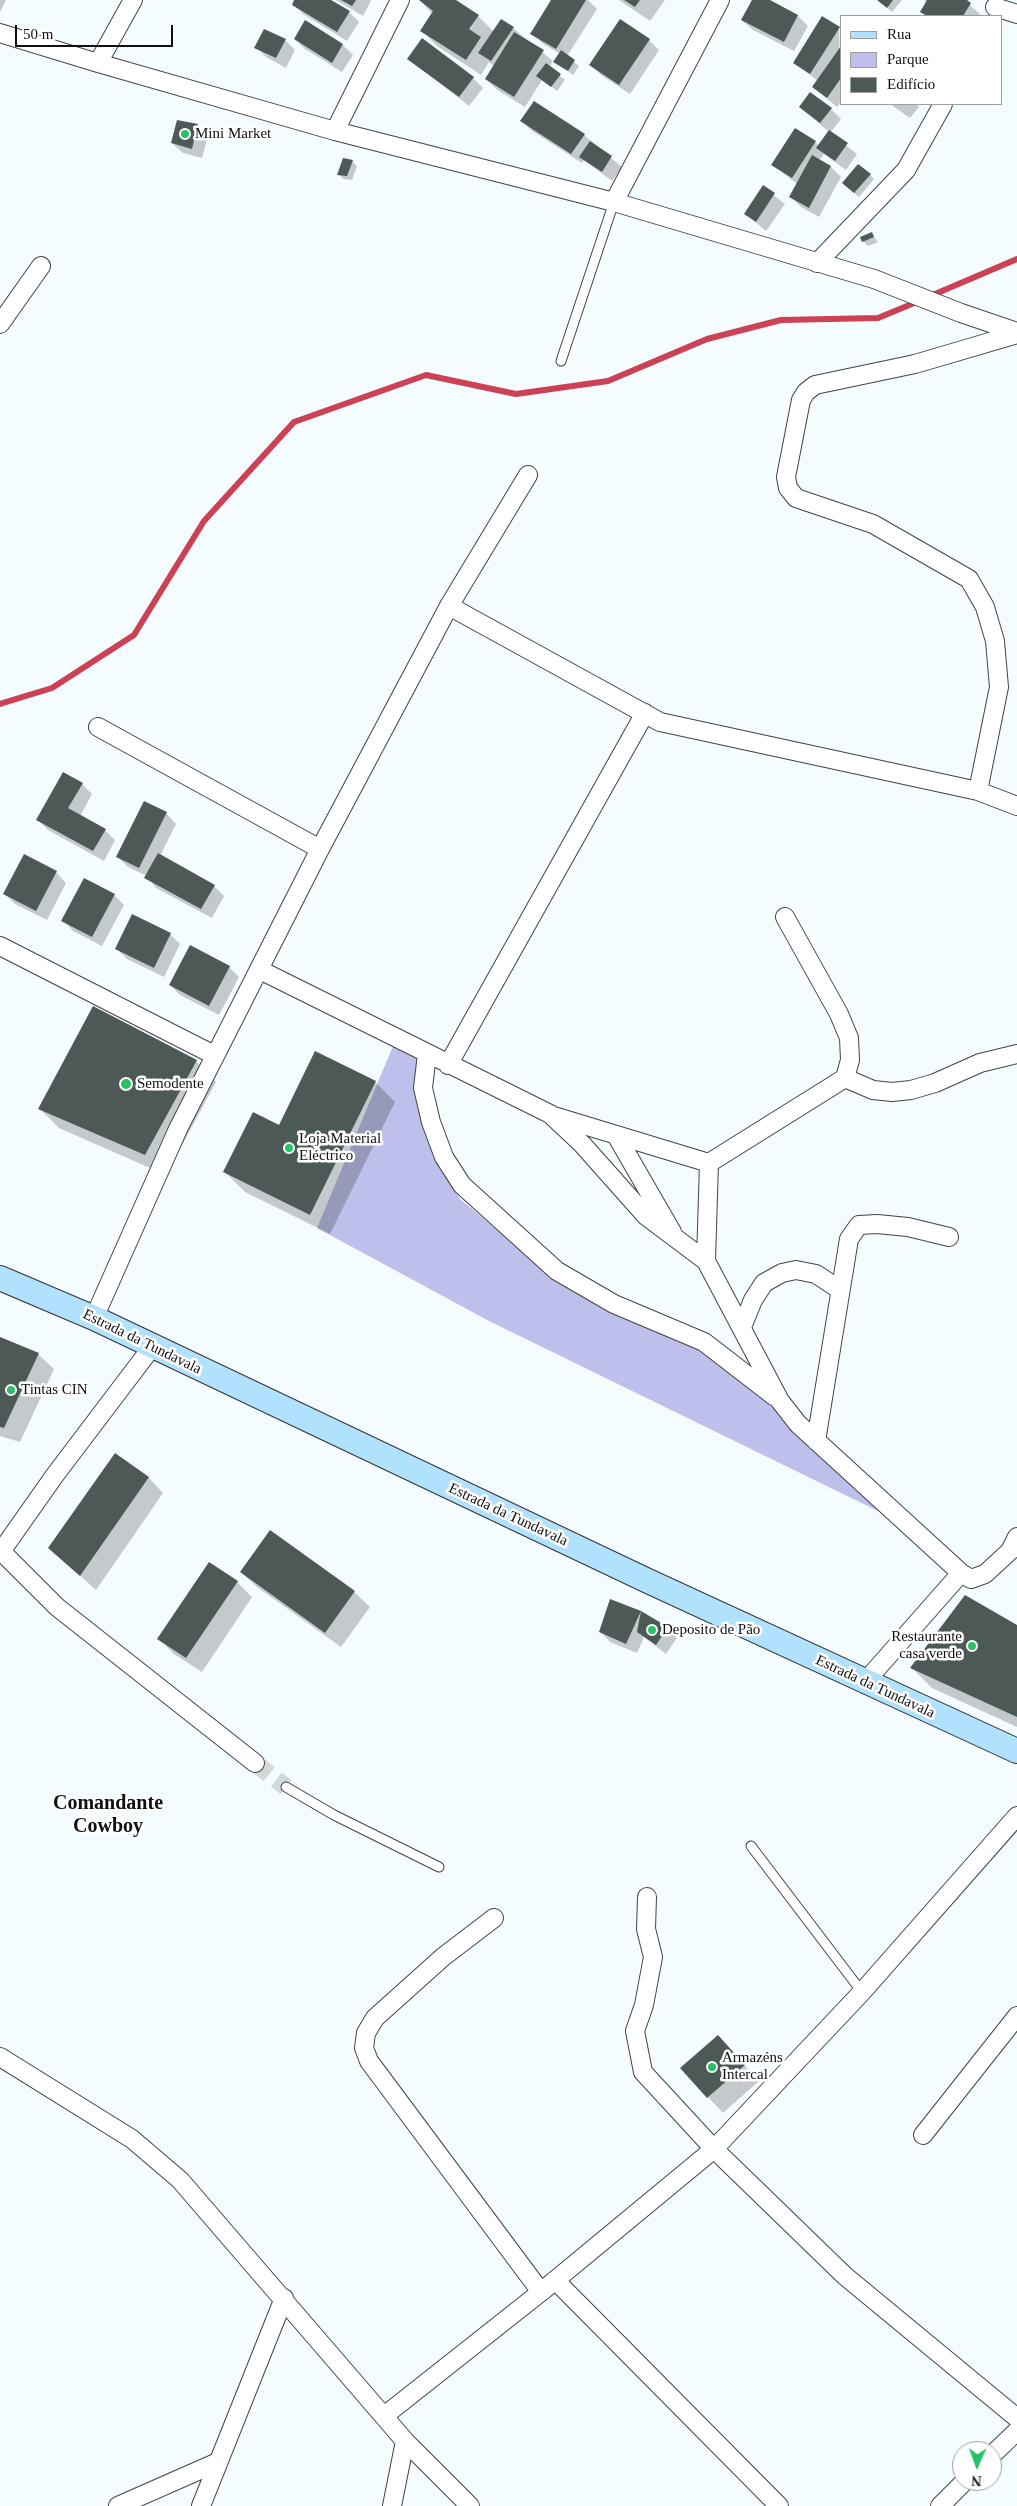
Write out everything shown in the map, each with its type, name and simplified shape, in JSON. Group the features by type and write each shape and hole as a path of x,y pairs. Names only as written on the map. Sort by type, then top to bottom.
{"main road":[{"name":"Estrada da Tundavala","path":"0,1278 94,1318 152,1347 1017,1752"}],"street":[{"path":"98,63 133,0"},
{"path":"335,131 400,0"},
{"path":"614,202 720,0"},
{"path":"995,8 1017,14"},
{"path":"0,32 98,63 335,131 614,202 874,279 1017,333"},
{"path":"817,263 906,170 942,105"},
{"path":"0,324 41,266"},
{"path":"978,791 1000,687 995,641 985,607 969,579 873,524 796,498 788,488 786,477 801,400 806,392 815,385 915,364 1017,333"},
{"path":"94,1318 178,1129 320,849 448,606 528,475"},
{"path":"448,606 660,722 978,791 1017,806"},
{"path":"448,1065 644,713"},
{"path":"98,727 320,849"},
{"path":"260,970 550,1114 709,1163 845,1078 850,1060 848,1038 839,1014 785,917"},
{"path":"0,946 214,1056"},
{"path":"427,1054 423,1088 431,1122 444,1157 462,1185 557,1271 614,1304 704,1342 780,1401 816,1441 961,1573 971,1579 985,1574 1010,1551 1017,1537"},
{"path":"845,1078 874,1090 892,1092 911,1090 935,1083 980,1063 1017,1054"},
{"path":"550,1114 582,1144 646,1216 706,1261 780,1401"},
{"path":"616,1135 676,1239"},
{"path":"706,1261 709,1163"},
{"path":"816,1441 849,1239 859,1226 877,1224 908,1226 949,1237"},
{"path":"742,1327 753,1300 764,1283 782,1273 796,1270 816,1274 840,1290"},
{"path":"152,1347 55,1475 1,1551 56,1606 255,1763"},
{"path":"865,1682 961,1573"},
{"path":"384,2416 541,2292 714,2150 862,1992 1017,1816"},
{"path":"647,1897 646,1929 653,1957 644,2005 635,2030 643,2072 714,2150 845,2276 1017,2418"},
{"path":"494,1918 443,1957 375,2018 366,2033 364,2048 369,2061 541,2292"},
{"path":"924,2135 1017,2016"},
{"path":"0,2057 132,2139 173,2174 284,2298 405,2441 470,2506"},
{"path":"554,2280 778,2506"},
{"path":"201,2506 284,2298"},
{"path":"1002,2445 1017,2431"},
{"path":"392,2506 405,2441"},
{"path":"118,2506 218,2462"},
{"path":"940,2506 956,2491"}],"lane":[{"path":"560,361 614,202"},
{"path":"286,1787 334,1815 440,1867"},
{"path":"751,1846 862,1992"}],"green space":[{"path":"393,1046 418,1055 421,1121 460,1199 549,1273 577,1293 681,1338 739,1378 784,1416 845,1479 886,1515 489,1321 317,1228"}],"building":[{"path":"294,0 331,0 350,11 337,32 292,5"},
{"path":"341,0 356,0 352,6"},
{"path":"419,0 456,0 479,15 469,29 481,37 466,60 420,31 433,11"},
{"path":"551,0 586,0 556,49 530,34"},
{"path":"624,0 640,0 635,7"},
{"path":"752,0 770,0 798,15 784,42 741,20"},
{"path":"877,0 893,0 887,8"},
{"path":"927,0 967,0 971,3 964,15 925,15 920,12"},
{"path":"822,16 840,27 810,74 793,63"},
{"path":"501,19 514,27 491,61 478,53"},
{"path":"620,19 650,39 619,85 589,65"},
{"path":"305,20 343,44 332,63 294,39"},
{"path":"264,29 286,39 276,58 254,48"},
{"path":"514,32 544,50 514,97 485,79"},
{"path":"422,38 474,77 459,97 407,59"},
{"path":"840,47 840,79 827,98 812,87"},
{"path":"561,50 575,60 568,71 553,62"},
{"path":"546,63 561,74 551,87 536,76"},
{"path":"810,92 832,108 820,123 799,107"},
{"path":"534,101 585,134 571,154 520,121"},
{"name":"Mini Market","path":"177,120 198,124 192,149 171,143"},
{"path":"795,128 816,141 792,178 771,165"},
{"path":"829,130 848,143 835,161 816,148"},
{"path":"590,141 612,156 602,172 579,157"},
{"path":"812,155 831,166 809,208 789,197"},
{"path":"343,158 353,160 347,176 337,175"},
{"path":"858,164 871,174 854,193 842,183"},
{"path":"763,185 775,193 756,222 744,214"},
{"path":"872,232 874,237 862,242 860,237"},
{"path":"63,772 83,783 68,808 106,829 93,851 36,820"},
{"path":"144,801 167,812 139,868 116,857"},
{"path":"158,853 215,885 201,909 144,878"},
{"path":"24,854 57,871 36,911 3,894"},
{"path":"84,878 115,894 92,937 61,921"},
{"path":"132,914 171,933 154,968 115,949"},
{"path":"190,945 230,966 209,1006 169,985"},
{"path":"93,1006 197,1060 145,1155 38,1109"},
{"name":"Loja Material Eléctrico","path":"315,1051 376,1081 310,1215 223,1172 253,1112 279,1125"},
{"name":"Tintas CIN","path":"0,1337 39,1353 4,1428 0,1427"},
{"path":"115,1453 149,1477 80,1576 48,1548"},
{"path":"270,1530 355,1591 325,1633 240,1572"},
{"path":"209,1562 238,1581 186,1658 157,1639"},
{"name":"Restaurante casa verde","path":"965,1595 1017,1625 1017,1717 910,1668"},
{"path":"610,1599 641,1611 626,1644 599,1632"},
{"name":"Deposito de Pão","path":"641,1611 668,1627 656,1645 637,1632"},
{"name":"Armazéns Intercal","path":"718,2035 745,2065 707,2098 680,2068"}],"waterway":[{"path":"928,297 1017,259"},
{"path":"0,704 52,688 134,635 204,521 294,422 426,375 516,394 608,381 707,339 781,320 878,318 919,301"}],"tunnel":[{"path":"255,1763 286,1787"}],"place":[{"name":"Mini Market","path":"185,134"},
{"name":"Semodente","path":"126,1084"},
{"name":"Loja Material Eléctrico","path":"289,1148"},
{"name":"Tintas CIN","path":"11,1390"},
{"name":"Deposito de Pão","path":"652,1630"},
{"name":"Restaurante casa verde","path":"972,1646"},
{"name":"Armazéns Intercal","path":"712,2067"}],"district":[{"name":"Comandante Cowboy","path":"108,1816"}]}
